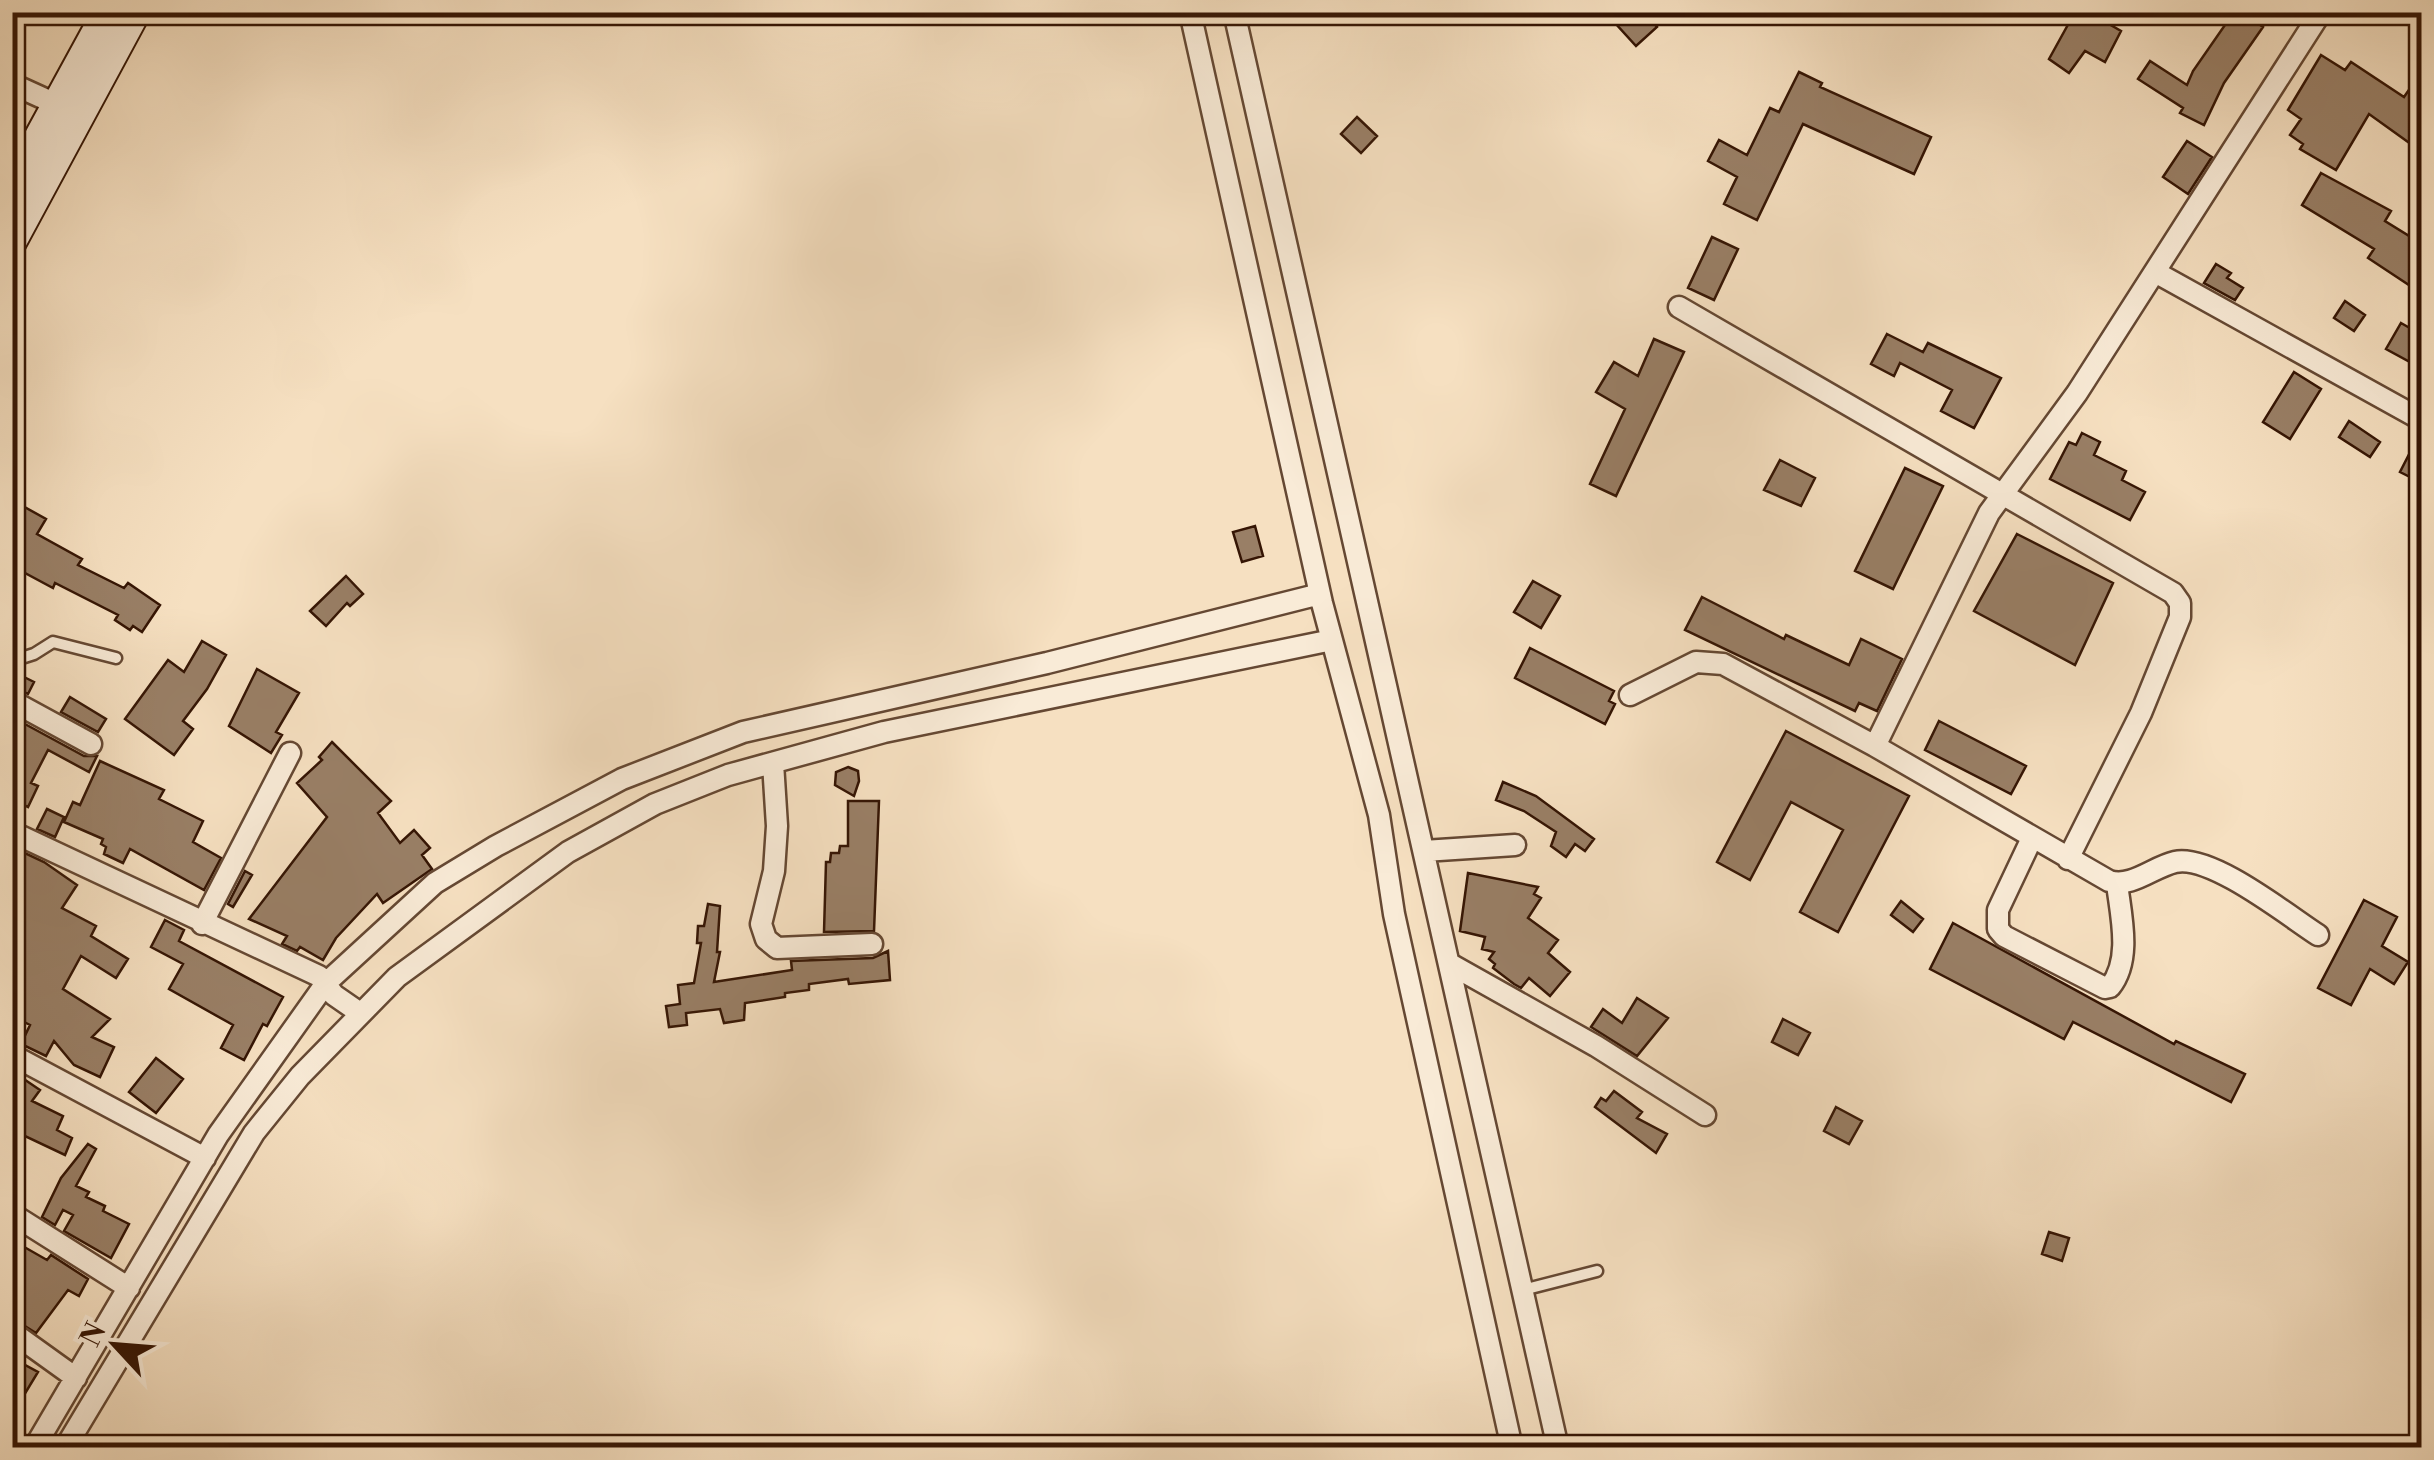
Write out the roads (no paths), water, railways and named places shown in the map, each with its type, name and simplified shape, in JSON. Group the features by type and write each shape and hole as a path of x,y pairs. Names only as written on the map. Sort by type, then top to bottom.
{"street":[{"path":"12,186 107,12"},
{"path":"12,242 136,12"},
{"path":"1190,12 1321,598 1379,815 1394,914 1512,1448"},
{"path":"1234,12 1558,1448"},
{"path":"1875,746 1989,513 2076,393 2320,12"},
{"path":"12,84 56,104"},
{"path":"2155,272 2422,420"},
{"path":"1679,307 2160,584 2180,603 2180,618 2140,713 2068,859"},
{"path":"34,1448 205,1158 330,989 435,884 512,837 642,770 743,732 1321,598"},
{"path":"66,1448 254,1133 300,1076 356,1010 568,852 655,804 728,775 825,746 1331,636"},
{"path":"1630,695 1696,662 1723,664 2117,884 2172,862 2198,863 2230,878 2318,935"},
{"path":"12,701 91,744"},
{"path":"202,924 290,753"},
{"path":"773,763 777,826 774,871 760,924 766,939 776,948 872,944"},
{"path":"12,832 319,976 356,1010"},
{"path":"2032,838 1998,910 1998,929 2004,936 2105,988 2110,987 2120,971 2117,884"},
{"path":"1424,851 1514,845"},
{"path":"1450,964 1596,1046 1705,1115"},
{"path":"12,1055 205,1158"},
{"path":"12,1214 129,1288"},
{"path":"12,1332 76,1378"}],"lane":[{"path":"12,662 54,642 116,658"},
{"path":"1522,1290 1596,1271"}]}
